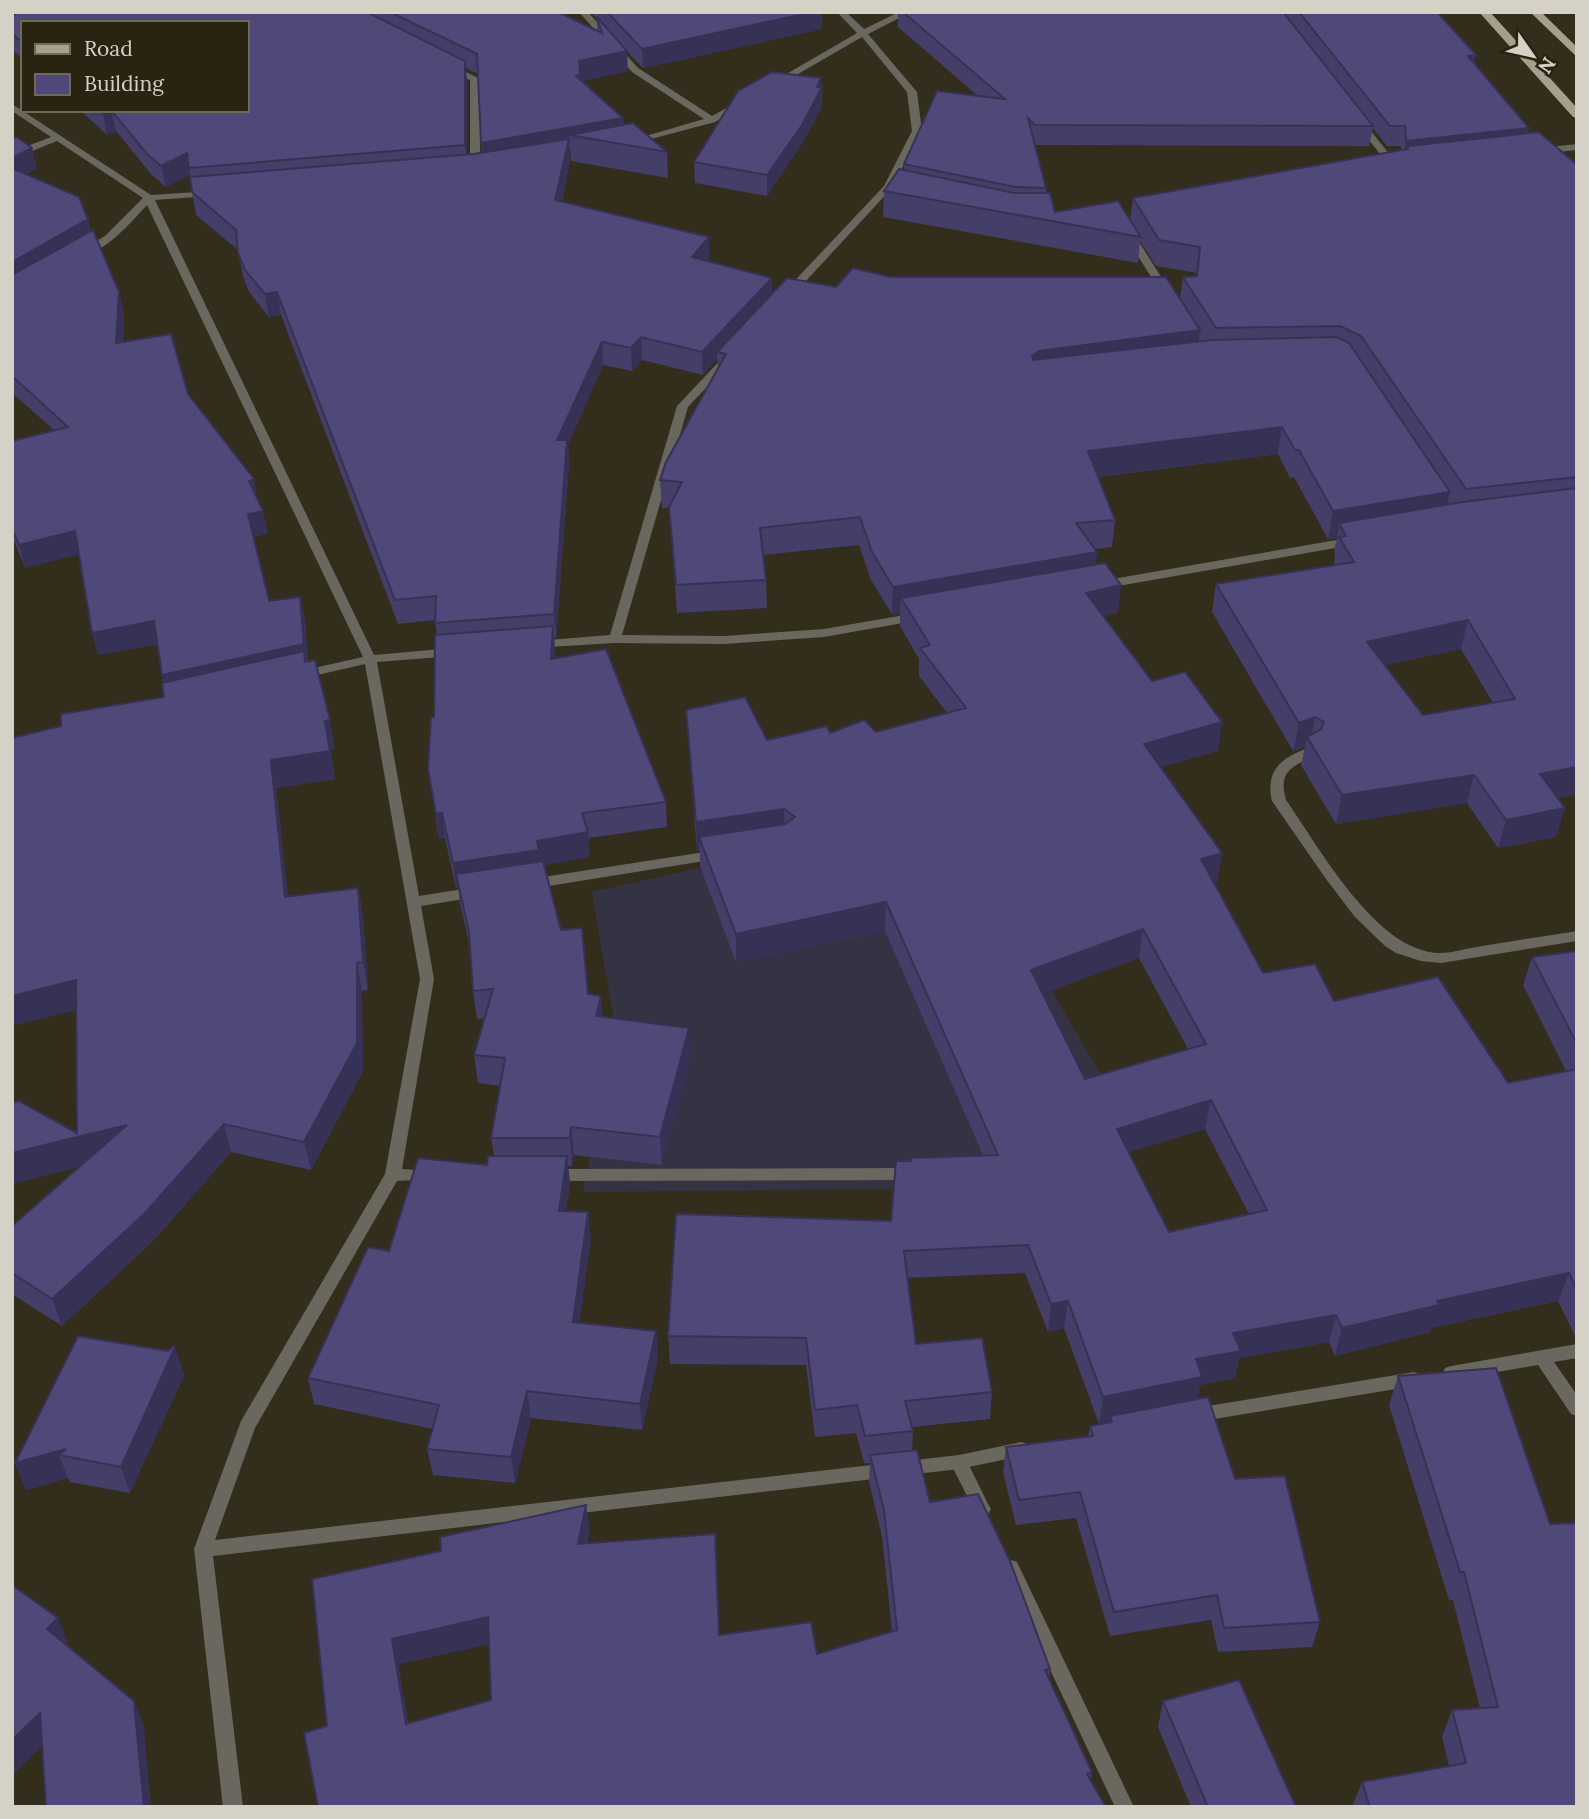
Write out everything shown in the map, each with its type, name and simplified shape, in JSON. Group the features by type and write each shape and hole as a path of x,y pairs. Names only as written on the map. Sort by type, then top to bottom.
{"main road":[{"path":"1484,12 1577,116"},
{"path":"1535,12 1577,54"}],"street":[{"path":"583,12 635,70 712,120"},
{"path":"776,306 888,187 917,131 912,92 863,33 841,12"},
{"path":"770,86 863,33 907,12"},
{"path":"439,61 475,79 475,171"},
{"path":"625,145 712,120 747,100"},
{"path":"12,107 149,198 370,659 427,979 393,1175 247,1426 203,1549 233,1807"},
{"path":"1354,116 1395,167"},
{"path":"12,156 57,138"},
{"path":"1525,153 1577,147"},
{"path":"1382,169 1408,166"},
{"path":"461,172 488,169"},
{"path":"888,187 901,189"},
{"path":"73,259 109,238 149,198 217,192"},
{"path":"1121,221 1172,303"},
{"path":"615,639 683,406 739,346"},
{"path":"1086,588 1373,537"},
{"path":"520,647 615,639 724,640 824,633 925,616"},
{"path":"291,677 370,659 466,651"},
{"path":"1309,752 1279,770 1273,784 1279,801 1361,914 1391,944 1422,957 1441,958 1577,936"},
{"path":"413,901 730,853"},
{"path":"531,1175 931,1173"},
{"path":"393,1175 448,1175"},
{"path":"1174,1419 1577,1352"},
{"path":"1543,1359 1577,1409"},
{"path":"203,1549 959,1462 1040,1446"},
{"path":"959,1462 993,1531"},
{"path":"1004,1554 1125,1807"}],"shaded area":[{"path":"948,812 1141,1144 997,1188 583,1192 616,1033 592,892"}],"building":[{"path":"20,12 367,12 465,61 465,145 189,168 187,153 161,166 147,154 113,112 248,112 248,21 21,21 21,41 12,34 12,15"},
{"path":"390,12 558,12 602,33 597,17 627,51 579,61 580,75 576,76 623,118 481,143 477,54"},
{"path":"607,12 813,12 642,49"},
{"path":"903,12 1283,12 1373,126 1035,125 1028,118 1046,188 1015,187 904,164 937,91 1005,99"},
{"path":"1299,12 1437,12 1476,55 1468,56 1529,128 1406,141 1405,126 1390,126"},
{"path":"772,72 821,78 817,87 822,87 802,125 767,175 694,162 738,91"},
{"path":"633,123 667,152 569,135"},
{"path":"1539,132 1577,165 1577,477 1466,489 1361,336 1340,326 1216,328 1183,277 1197,276 1200,247 1159,240 1133,198 1408,149 1408,146"},
{"path":"17,137 32,148 12,158 12,138"},
{"path":"569,139 555,200 709,237 692,257 772,278 702,352 641,337 631,348 602,342 557,440 567,440 554,614 435,623 436,596 395,600 277,292 265,294 245,270 238,253 236,230 192,192 190,177 473,154"},
{"path":"12,168 79,197 88,219 12,262"},
{"path":"899,169 1014,193 1050,193 1055,212 1118,201 1141,237 884,191"},
{"path":"93,230 119,292 116,343 171,334 188,394 254,479 249,481 263,511 248,514 269,601 300,597 304,644 162,675 154,621 92,633 75,531 19,545 12,529 12,441 68,427 12,376 12,275"},
{"path":"853,268 891,277 1166,277 1200,330 1039,351 1032,356 1033,360 1212,340 1337,337 1349,343 1450,492 1333,511 1299,450 1295,450 1282,427 1088,451 1115,520 1076,523 1097,552 893,587 872,552 860,517 760,528 766,580 676,585 669,507 682,482 660,480 666,462 726,354 717,352 787,278 836,287"},
{"path":"1577,488 1577,767 1540,774 1565,808 1506,820 1474,775 1342,795 1307,737 1321,729 1324,722 1315,717 1299,723 1216,584 1354,562 1339,537 1346,536 1339,523 1462,502","holes":["1468,620 1515,699 1423,715 1367,642"]},
{"path":"1105,563 1121,585 1086,593 1152,681 1185,672 1222,722 1144,744 1222,853 1201,859 1263,973 1315,964 1334,1001 1438,977 1508,1083 1577,1069 1577,1290 1569,1273 1437,1301 1439,1305 1342,1328 1336,1315 1233,1333 1241,1351 1196,1359 1202,1377 1103,1397 1068,1301 1051,1304 1028,1245 904,1251 916,1344 982,1338 992,1392 905,1401 913,1431 865,1436 857,1405 815,1410 806,1338 668,1336 676,1214 891,1221 896,1161 911,1161 910,1158 998,1155 886,902 736,934 699,837 785,824 795,817 784,809 696,822 686,710 745,697 767,740 827,726 830,733 864,720 876,732 966,708 920,648 930,645 901,598","holes":["1143,929 1206,1044 1085,1079 1031,970","1211,1100 1267,1210 1169,1232 1117,1129"]},
{"path":"553,626 551,659 606,649 666,802 582,813 588,832 537,841 539,850 453,863 442,813 436,814 428,769 431,717 434,717 435,635"},
{"path":"304,651 305,662 315,660 330,720 325,721 330,751 271,760 285,897 358,888 363,962 357,963 357,1043 304,1142 224,1124 145,1213 52,1299 12,1273 12,1226 127,1125 12,1153 12,1103 19,1101 77,1133 76,980 12,996 12,738 61,726 61,714 164,697 162,683"},
{"path":"543,861 561,930 582,928 588,994 601,996 596,1016 689,1028 660,1137 571,1127 570,1138 491,1138 505,1058 474,1055 493,989 473,991 469,932 456,874"},
{"path":"1577,951 1577,1044 1532,957"},
{"path":"488,1156 567,1156 559,1211 588,1212 573,1322 656,1331 640,1404 527,1391 511,1457 427,1449 439,1405 308,1378 368,1247 389,1251 418,1158 487,1165"},
{"path":"78,1336 168,1351 175,1347 121,1467 59,1455 66,1449 15,1463"},
{"path":"1496,1368 1550,1524 1577,1523 1577,1807 1370,1807 1362,1782 1466,1763 1452,1710 1498,1707 1464,1572 1460,1572 1398,1376"},
{"path":"1208,1397 1235,1479 1285,1476 1320,1622 1224,1628 1217,1595 1114,1612 1080,1492 1019,1500 1006,1447 1093,1436 1090,1426 1112,1422 1110,1416"},
{"path":"917,1450 930,1502 978,1494 1010,1561 1050,1669 1045,1670 1092,1772 1087,1774 1106,1807 318,1807 304,1733 327,1726 312,1579 441,1551 440,1537 586,1505 578,1544 715,1534 719,1635 811,1622 817,1654 897,1630 884,1510 870,1455","holes":["488,1617 491,1700 406,1724 392,1639"]},
{"path":"12,1585 58,1618 47,1629 134,1701 144,1807 46,1807 40,1713 12,1740"},
{"path":"1239,1680 1296,1807 1208,1807 1163,1701"}]}
